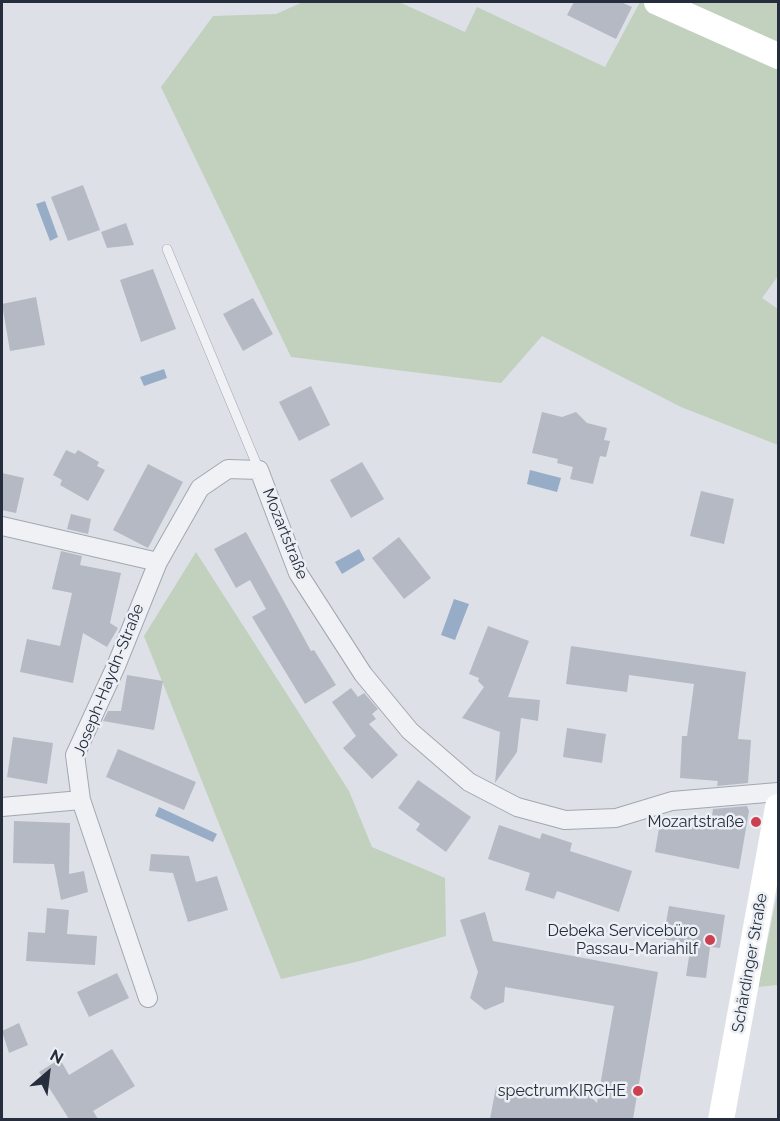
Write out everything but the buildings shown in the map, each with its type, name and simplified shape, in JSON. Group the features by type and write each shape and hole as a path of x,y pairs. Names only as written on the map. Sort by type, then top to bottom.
{"main road":[{"path":"657,2 778,56"},
{"name":"Schärdinger Straße","path":"721,1119 778,807"}],"street":[{"name":"Mozartstraße","path":"158,562 200,488 228,469 259,470 298,573 363,674 410,731 470,782 517,807 565,820 616,818 672,801 778,792"},
{"path":"2,526 158,562"},
{"name":"Joseph-Haydn-Straße","path":"148,998 81,800 75,755 116,666 158,562"},
{"path":"2,807 81,800"}],"lane":[{"path":"167,249 259,470"}],"green space":[{"path":"303,2 399,2 465,32 477,7 605,67 640,2 778,2 778,276 762,298 778,309 778,445 681,407 542,336 501,383 291,357 161,87 213,16 276,14"},
{"path":"196,552 349,791 372,847 445,878 446,936 360,961 281,979 144,636"},
{"path":"778,890 778,985 758,987"}],"water":[{"path":"45,201 58,237 50,241 36,204"},
{"path":"164,369 167,378 144,386 140,377"},
{"path":"530,470 561,478 557,492 527,484"},
{"path":"359,549 365,560 342,574 335,562"},
{"path":"454,599 469,604 455,640 441,635"},
{"path":"159,807 217,834 213,842 155,816"}],"place":[{"name":"Mozartstraße","path":"756,822"},
{"name":"Debeka Servicebüro Passau-Mariahilf","path":"710,940"},
{"name":"spectrumKIRCHE","path":"638,1091"}]}
